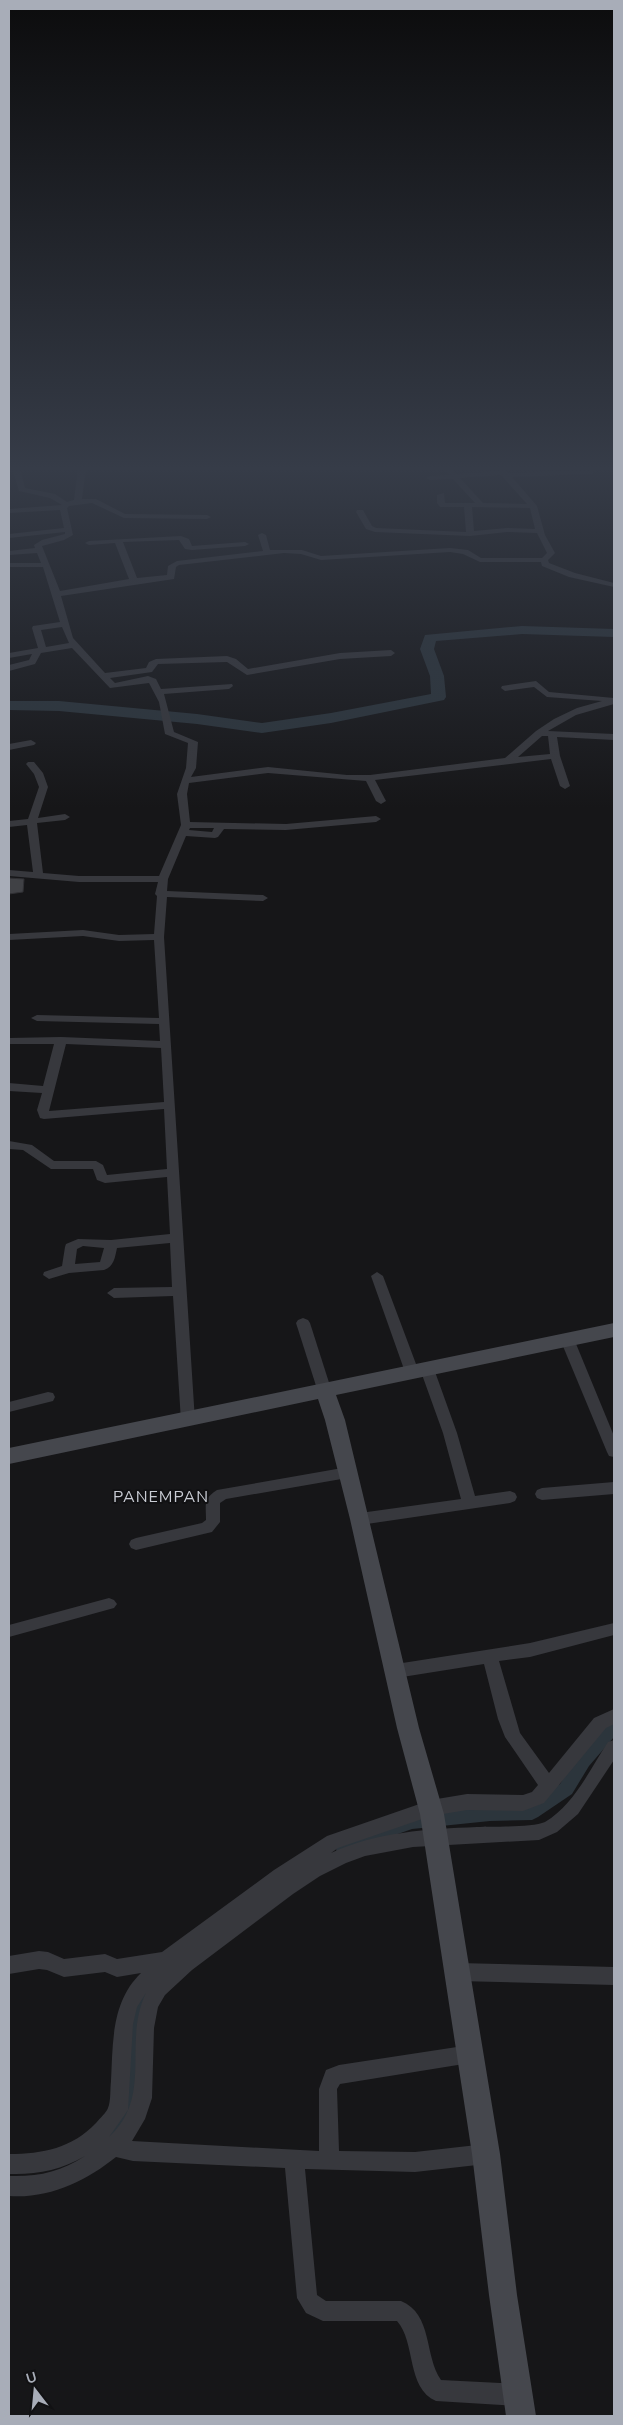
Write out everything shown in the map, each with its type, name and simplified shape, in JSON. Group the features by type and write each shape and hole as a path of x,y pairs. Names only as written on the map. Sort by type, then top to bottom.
{"street":[{"path":"53,581 65,624 74,645 102,676 115,687 151,680 165,707 171,734 193,742 191,768 182,794 184,829 163,879 160,894 159,937 188,1421"},
{"path":"57,594 133,581"},
{"path":"598,581 614,585"},
{"path":"9,668 32,662 41,650 36,628 65,624"},
{"path":"9,655 74,645"},
{"path":"102,676 149,670 152,663 208,658 232,660 247,672 340,656 390,653"},
{"path":"505,688 536,684 547,694 614,700"},
{"path":"158,692 229,686"},
{"path":"508,760 540,733 563,717 581,709 614,700"},
{"path":"540,733 614,737"},
{"path":"552,734 555,756 565,786"},
{"path":"9,747 32,743"},
{"path":"185,781 278,770 332,778 369,778 465,768 508,760 555,756"},
{"path":"31,764 41,776 44,785 41,802 32,822 38,874"},
{"path":"369,778 381,801"},
{"path":"9,824 65,817"},
{"path":"184,829 215,835 221,826 286,827 376,819"},
{"path":"9,873 79,879 163,879"},
{"path":"160,894 263,898"},
{"path":"9,936 82,933 119,938 159,937"},
{"path":"37,1018 164,1020"},
{"path":"9,1041 61,1040 166,1045"},
{"path":"61,1040 42,1113 46,1116 170,1105"},
{"path":"9,1087 48,1090"},
{"path":"9,1145 37,1151 52,1165 96,1165 101,1176 105,1179 172,1174"},
{"path":"68,1270 72,1245 82,1242 111,1244 177,1238"},
{"path":"50,1276 68,1270 104,1266 108,1261 111,1244"},
{"path":"377,1276 419,1371 440,1402 469,1502"},
{"path":"114,1293 179,1290"},
{"path":"294,2160 307,2298 311,2304 319,2310 326,2311 401,2311 412,2324 427,2377 436,2390 520,2406 503,2295 486,2154 434,1823 408,1728 335,1420 303,1323"},
{"path":"9,1456 188,1421 614,1330"},
{"path":"567,1339 614,1452"},
{"path":"9,1407 48,1398"},
{"path":"136,1544 207,1528 213,1522 213,1500 222,1494 348,1473"},
{"path":"542,1494 614,1488"},
{"path":"360,1519 510,1497"},
{"path":"9,1631 110,1604"},
{"path":"396,1672 558,1644 614,1629"},
{"path":"490,1657 506,1719 513,1737 549,1787"},
{"path":"103,2145 112,2120 118,2110 124,2024 129,2004 139,1987 166,1960 250,1907 314,1871 343,1856 434,1823 467,1802 523,1803 538,1798 600,1723 614,1716"},
{"path":"9,2186 44,2184 62,2179 103,2145 129,2131 141,2109 144,2075 144,2022 158,1989 250,1907 325,1846 434,1823 539,1832 549,1830 565,1816 614,1747"},
{"path":"9,1965 38,1960 48,1961 64,1968 105,1963 117,1968 166,1960"},
{"path":"458,1972 614,1976"},
{"path":"329,2161 328,2089 333,2077 339,2074 470,2054"},
{"path":"9,2164 32,2165 48,2162 78,2150 103,2145 133,2151 329,2161 415,2162 486,2154"}],"building":[{"path":"9,878 24,879 23,892 9,894"}],"waterway":[{"path":"9,706 59,706 197,719 262,728 331,718 439,697 437,676 427,649 430,638 522,630 614,633"},
{"path":"345,1850 372,1836 412,1821 490,1813 532,1812 566,1789 583,1761 607,1732 614,1730"},
{"path":"106,2142 127,2113 144,1990 152,1983"}],"district":[{"name":"PANEMPAN","path":"161,1496"}]}
